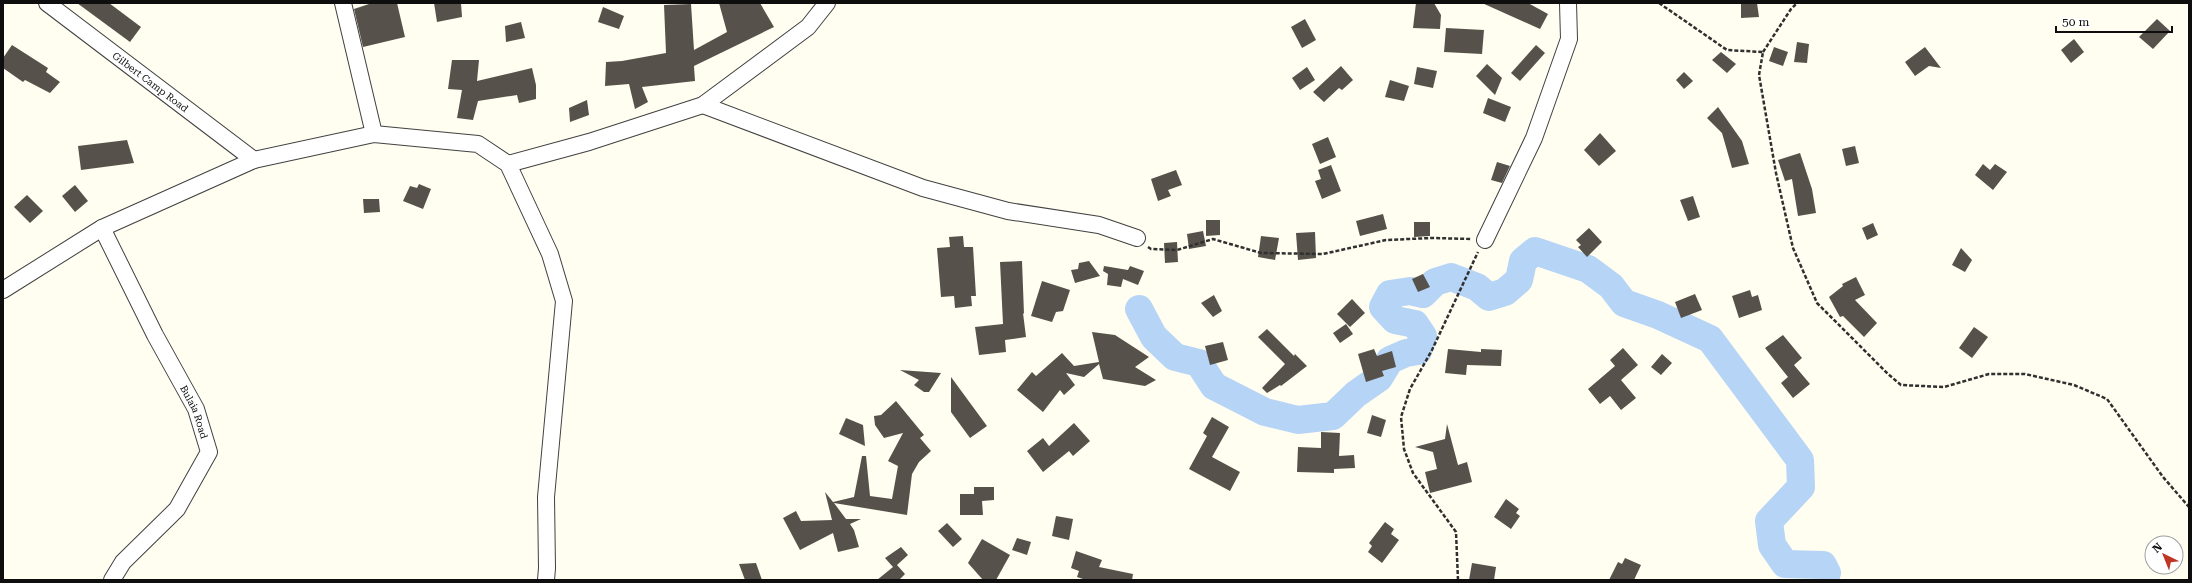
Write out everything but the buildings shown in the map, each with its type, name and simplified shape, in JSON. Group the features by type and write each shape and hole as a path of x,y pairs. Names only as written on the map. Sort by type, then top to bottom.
{"street":[{"name":"Gilbert Camp Road","path":"48,3 254,160"},
{"path":"343,3 374,134"},
{"path":"508,164 588,142 703,105 808,28 827,3"},
{"path":"1485,240 1534,138 1569,39 1568,3"},
{"path":"703,105 923,188 1008,211 1099,225 1137,238"},
{"path":"3,290 102,228 254,160 374,134 478,144 508,164 550,254 564,301 546,497 546,580"},
{"name":"Bulaia Road","path":"102,228 155,335 196,409 209,452 177,509 123,562 112,580"}],"path":[{"path":"1659,3 1727,50 1763,52"},
{"path":"1796,4 1763,52 1759,75 1776,173 1793,248 1817,303 1901,385 1944,387 1989,374 2025,374 2074,385 2108,399 2163,477 2189,508"},
{"path":"1137,238 1151,249 1176,250 1213,239 1261,253 1322,254 1386,240 1432,238 1485,240"},
{"path":"1458,580 1456,532 1413,473 1404,449 1401,417 1410,389 1432,350 1470,268"}],"waterway":[{"path":"1139,309 1154,337 1175,357 1199,363 1214,386 1265,412 1298,420 1333,416 1356,394 1379,378 1390,360 1406,353 1418,351 1423,336 1415,324 1395,320 1383,307 1390,294 1410,291 1423,294 1435,282 1451,277 1477,287 1489,297 1505,292 1519,280 1523,261 1535,251 1588,269 1611,286 1624,303 1658,315 1710,339 1800,460 1801,487 1769,521 1772,545 1785,564 1823,565 1827,573 1820,580"}]}
